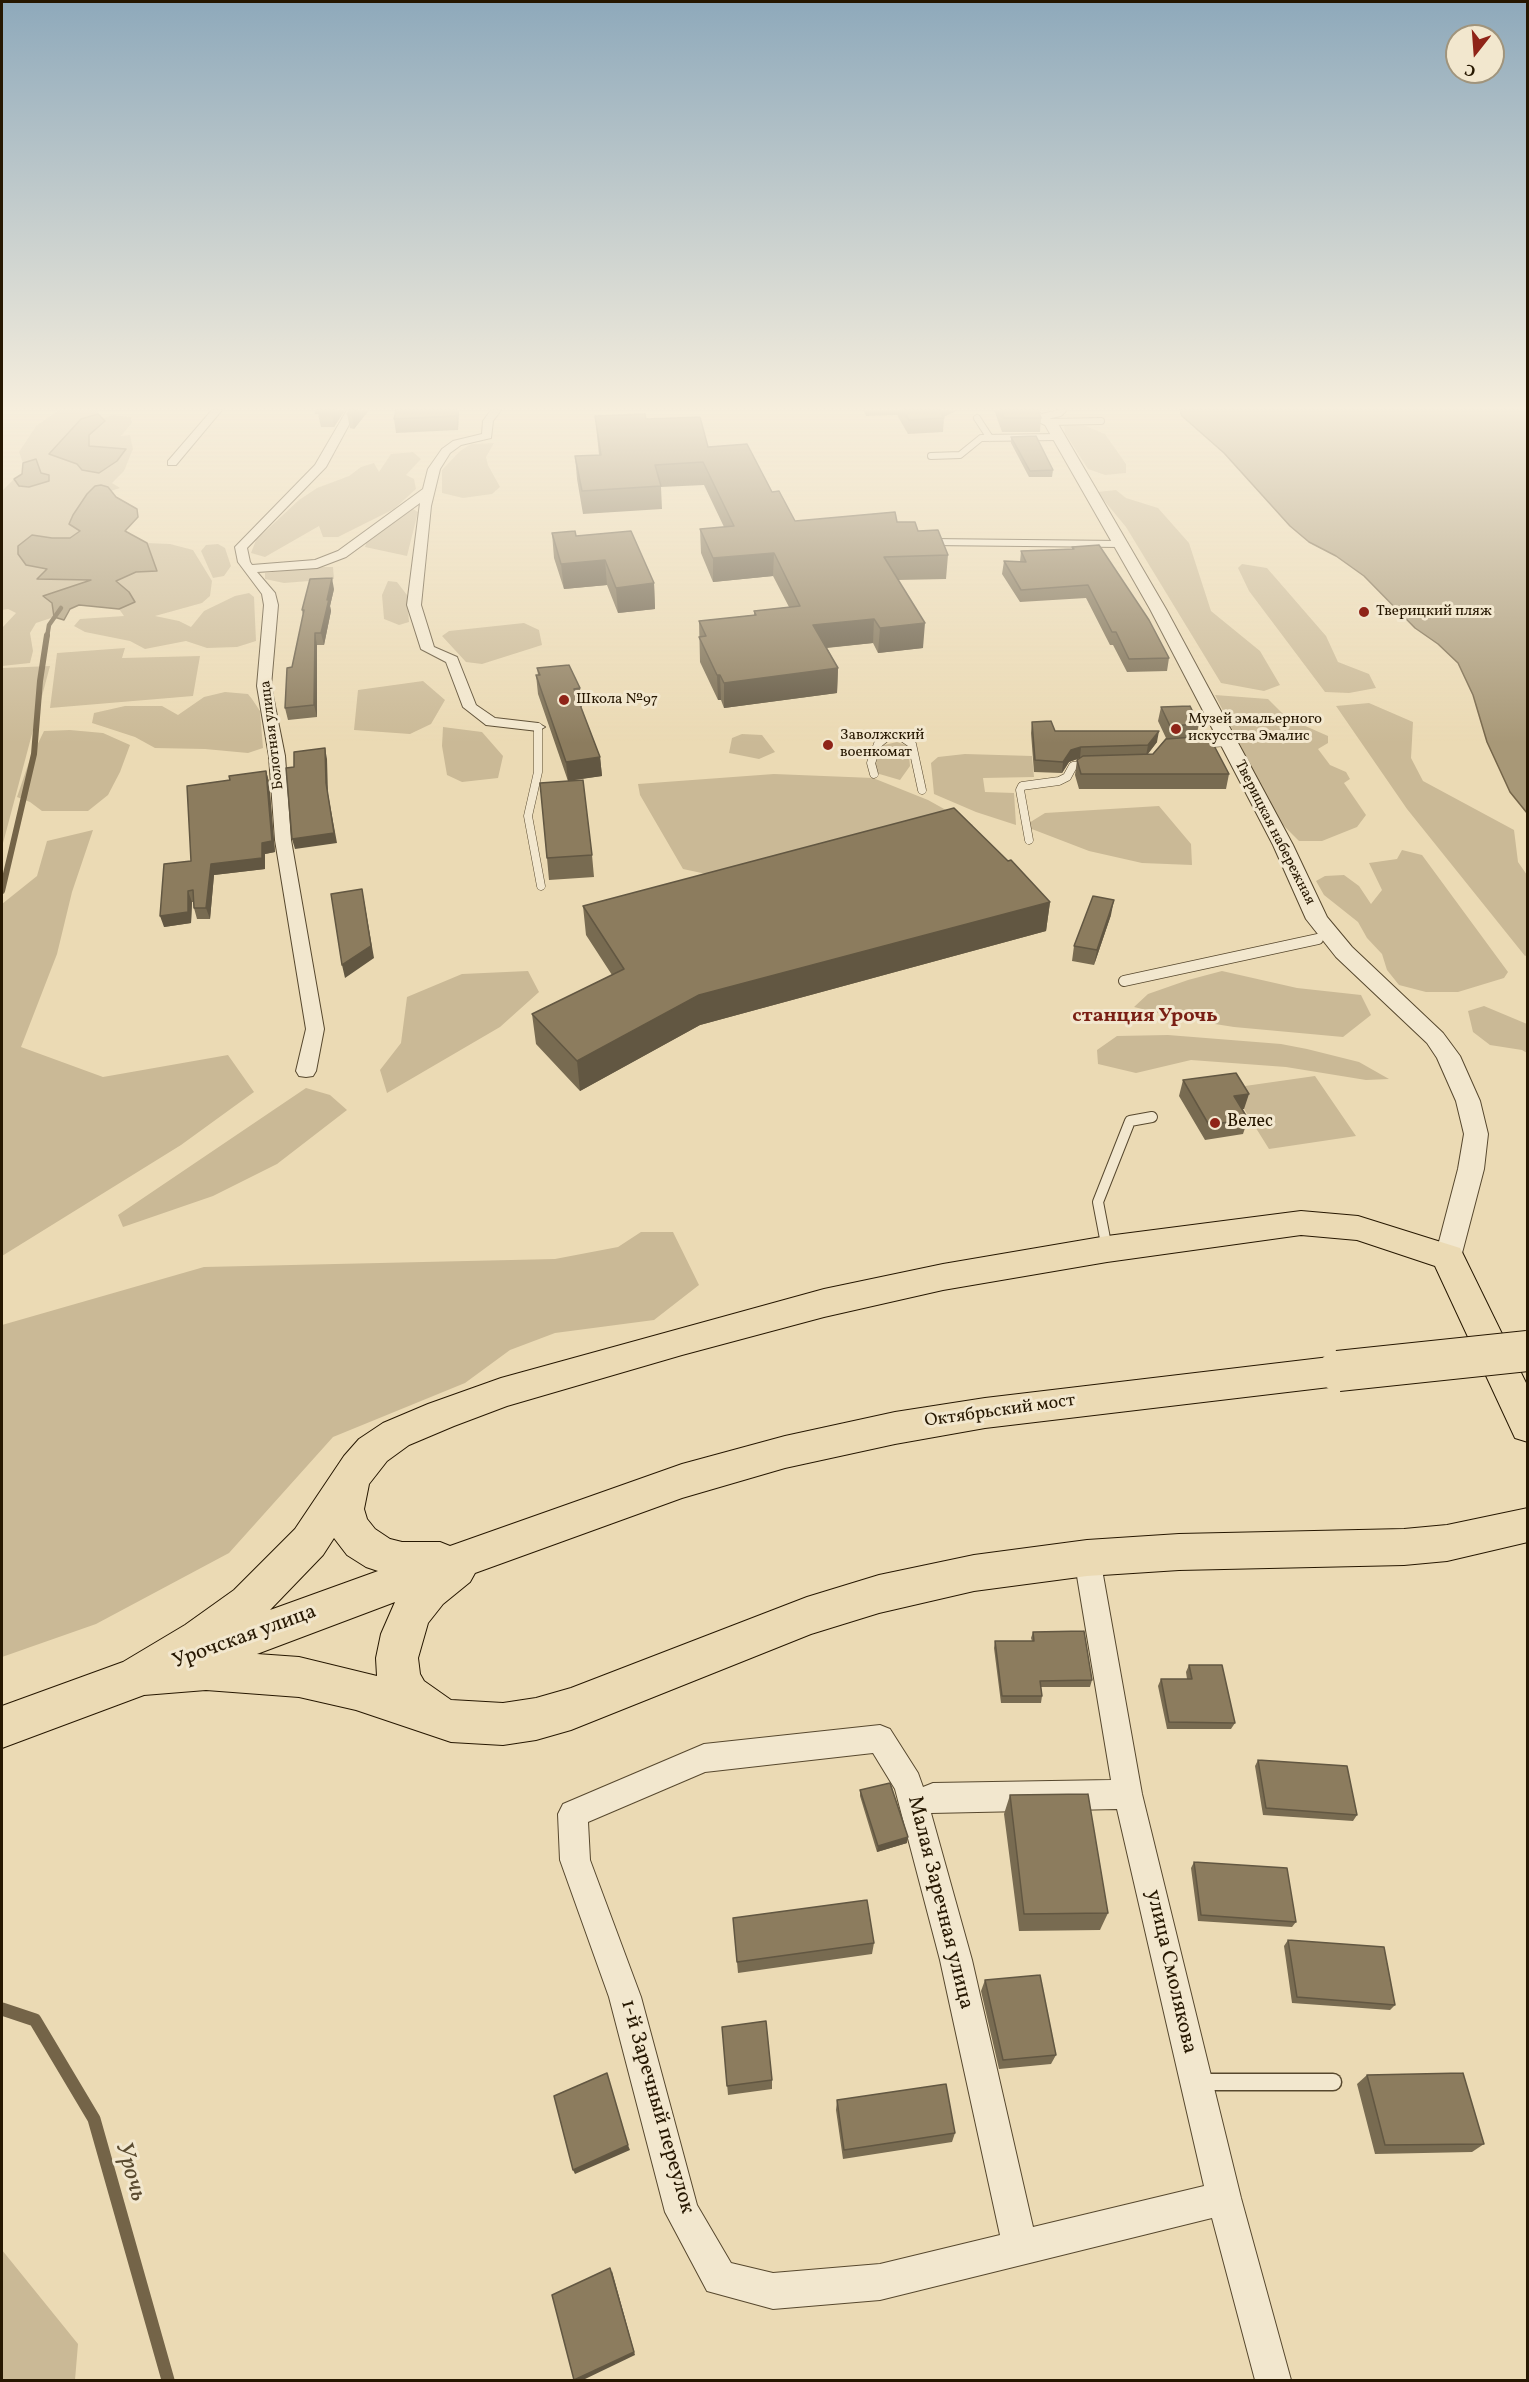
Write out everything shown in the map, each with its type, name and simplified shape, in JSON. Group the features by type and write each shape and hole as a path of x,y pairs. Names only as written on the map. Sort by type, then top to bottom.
{"main road":[{"path":"138,1677 200,1639 249,1603 309,1542 358,1468 373,1450 396,1434 441,1415 513,1390 824,1303 943,1277 1107,1249 1301,1223 1358,1228 1448,1257 1527,1427"},
{"name":"Октябрьский мост","path":"489,1549 682,1481 785,1452 895,1428 1079,1400 1527,1351"},
{"path":"358,1468 348,1491 344,1509 349,1527 361,1542 380,1554 402,1560 440,1560 489,1549"},
{"path":"138,1677 206,1670 299,1677 356,1689 451,1721 503,1724 536,1719 572,1709 807,1616 879,1594 974,1573 1087,1558 1179,1552 1447,1543 1527,1525"},
{"path":"451,1721 430,1712 409,1696 399,1678 397,1658 402,1634 412,1611 428,1591 449,1573 489,1549"},
{"name":"Урочская улица","path":"2,1727 489,1549"}],"street":[{"path":"267,521 241,547 248,569 317,564 342,554 387,521"},
{"path":"422,521 414,605 428,649 452,660 470,707 491,722 538,727"},
{"name":"Тверицкая набережная","path":"1107,521 1158,609 1282,845 1317,919 1344,952 1435,1038 1448,1056 1468,1101 1476,1134 1474,1152 1448,1257"},
{"name":"Болотная улица","path":"248,569 268,593 271,605 264,686 277,756 283,840 315,1029 306,1071"},
{"name":"улица Смолякова","path":"1087,1558 1128,1794 1195,2082 1273,2380"},
{"name":"Малая Заречная улица","path":"704,1758 880,1739 909,1783 956,1960 1020,2248"},
{"name":"1-й Заречный переулок","path":"704,1758 573,1814 575,1860 625,1996 682,2212 720,2278 772,2291 880,2282 1224,2198"},
{"path":"914,1806 933,1797 1128,1794"}],"lane":[{"path":"924,536 927,542 1120,544"},
{"path":"538,727 538,772 528,816 541,886"},
{"path":"874,774 871,763 878,744 884,737 899,735 912,744 922,790"},
{"path":"1193,744 1228,742"},
{"path":"1029,840 1020,790 1022,786 1059,781 1067,777 1073,766 1080,764 1101,764"},
{"path":"1124,981 1318,939"},
{"path":"1107,1249 1098,1202 1130,1121 1152,1118"},
{"path":"1195,2082 1333,2082"}],"shaded area":[{"path":"2,521 76,521 81,530 70,538 33,535 47,569 38,579 92,580 44,596 52,603 54,617 36,623 30,633 33,651 30,663 2,666 2,628 16,613 8,609 2,610"},
{"path":"70,521 134,521 125,531 147,543 157,571 136,572 116,581 129,592 135,602 119,609 79,605 70,609 64,620 54,617 52,603 43,596 91,580 37,579 47,569 26,565 18,554 18,546 32,535 70,538 80,531 69,524"},
{"path":"276,521 370,521 338,537 323,537 319,526 265,557 251,553 256,540"},
{"path":"392,521 416,521 407,556 365,547 367,540"},
{"path":"1121,521 1170,521 1189,543 1211,611 1260,651 1280,685 1264,691 1221,683"},
{"path":"1286,521 1527,521 1527,813 1510,792 1487,742 1473,695 1458,663 1438,644 1415,628 1364,576 1336,556 1309,542"},
{"path":"147,543 170,544 193,550 212,581 210,596 202,603 155,616 179,621 191,627 204,611 235,596 249,593 254,597 256,641 237,647 207,648 186,641 145,649 130,641 85,632 74,626 80,619 124,616 119,609 134,602 129,592 116,581 136,572 157,571"},
{"path":"218,544 225,548 231,566 224,576 213,578 201,551 206,545"},
{"path":"1242,564 1267,568 1326,636 1338,662 1369,674 1376,688 1349,693 1325,692 1249,591 1238,568"},
{"path":"333,567 334,579 284,583 265,579 265,573"},
{"path":"388,581 397,582 407,595 409,622 399,625 384,619 382,595"},
{"path":"524,623 539,630 542,645 482,664 466,662 442,636 449,631"},
{"path":"125,648 122,658 200,656 193,696 50,708 57,653"},
{"path":"50,666 2,847 2,668"},
{"path":"423,681 445,700 431,724 410,734 354,730 358,690"},
{"path":"225,692 248,694 252,699 260,711 263,748 248,753 155,748 135,737 92,723 94,713 125,706 162,706 178,715 204,697"},
{"path":"1215,695 1268,699 1287,718 1328,736 1328,743 1318,749 1330,765 1346,772 1350,779 1344,783 1366,815 1357,827 1322,841 1299,841 1279,821"},
{"path":"1369,703 1413,722 1411,758 1423,781 1514,830 1518,862 1527,875 1527,955 1525,956 1407,809 1336,706"},
{"path":"443,727 482,732 503,756 498,778 462,782 447,775 442,746"},
{"path":"70,730 103,733 130,745 108,795 88,811 42,811 30,802 17,797 29,762 44,731"},
{"path":"742,734 762,735 775,752 759,759 729,753 732,738"},
{"path":"897,742 908,746 910,766 900,780 876,773 873,761 880,746"},
{"path":"965,754 1032,756 1034,777 983,778 985,792 1014,793 1016,825 976,812 934,794 931,763 938,757"},
{"path":"774,774 873,778 928,800 973,825 725,878 683,869 640,795 638,784"},
{"path":"1159,806 1191,844 1192,865 1142,863 1089,851 1024,826 1045,813"},
{"path":"93,830 72,892 57,954 21,1047 103,1077 228,1055 254,1092 181,1145 2,1256 2,904 37,876 47,841"},
{"path":"1402,850 1422,855 1508,972 1504,978 1458,992 1426,992 1399,985 1387,970 1382,954 1367,938 1358,922 1324,895 1316,881 1325,876 1344,875 1359,886 1371,904 1382,890 1369,863 1397,859"},
{"path":"528,971 539,992 500,1027 387,1093 380,1070 401,1043 407,997 462,974"},
{"path":"1222,971 1297,988 1361,995 1371,1015 1343,1037 1234,1027 1183,1019 1134,1007 1148,994"},
{"path":"1484,1006 1527,1024 1527,1053 1522,1050 1490,1045 1473,1032 1468,1011"},
{"path":"1168,1035 1281,1044 1307,1049 1359,1062 1389,1079 1366,1080 1286,1067 1191,1060 1136,1073 1098,1064 1097,1050 1117,1036"},
{"path":"1315,1076 1356,1136 1269,1149 1231,1088"},
{"path":"306,1088 330,1095 347,1110 277,1164 213,1196 123,1227 118,1215"},
{"path":"641,1232 673,1232 699,1285 654,1320 555,1333 510,1350 465,1383 333,1437 229,1553 96,1624 2,1657 2,1325 204,1267 555,1259 618,1247"},
{"path":"2,2250 78,2344 75,2380 2,2380"}],"building":[{"path":"732,521 915,522 918,531 938,530 948,555 884,557 925,623 880,628 874,619 813,625 838,668 724,683 720,675 717,675 699,637 706,636 699,621 756,615 754,611 800,606 774,553 713,558 700,529 734,526"},
{"path":"575,531 576,536 631,531 654,583 616,588 605,560 561,564 552,533"},
{"path":"1099,545 1149,620 1169,658 1129,659 1088,585 1021,590 1004,561 1026,562 1021,551 1074,549 1072,547"},
{"path":"332,578 321,633 315,633 314,705 285,708 287,668 292,667 310,579"},
{"path":"569,665 580,688 574,689 600,757 566,762 536,675 540,675 537,668"},
{"path":"1190,706 1199,724 1170,726 1161,707"},
{"path":"1051,721 1055,731 1159,731 1148,745 1081,747 1071,750 1063,762 1035,760 1032,722"},
{"path":"1209,736 1229,774 1081,774 1077,760 1083,756 1153,754 1166,739"},
{"path":"325,748 326,783 334,833 292,839 286,768 294,767 294,752"},
{"path":"266,771 272,841 262,843 262,858 211,864 206,908 194,908 193,890 188,891 188,912 160,916 164,864 191,861 187,786 230,780 229,776"},
{"path":"583,780 592,855 547,858 540,783"},
{"path":"954,808 1008,861 1011,860 1050,902 699,995 577,1061 532,1014 624,969 583,906"},
{"path":"362,889 371,946 342,965 331,894"},
{"path":"1093,896 1114,900 1097,950 1074,946"},
{"path":"1236,1073 1249,1094 1234,1096 1248,1119 1209,1125 1183,1080"},
{"path":"1084,1631 1092,1680 1040,1681 1042,1696 1002,1696 995,1641 1034,1641 1033,1632"},
{"path":"1189,1665 1222,1665 1235,1723 1169,1722 1161,1679 1192,1679"},
{"path":"1258,1760 1347,1766 1357,1815 1266,1808"},
{"path":"890,1783 908,1837 878,1846 860,1790"},
{"path":"1088,1794 1108,1913 1024,1914 1010,1795"},
{"path":"1194,1862 1287,1868 1296,1922 1201,1915"},
{"path":"867,1900 874,1943 737,1962 733,1918"},
{"path":"1288,1940 1384,1947 1395,2005 1297,1997"},
{"path":"1040,1975 1056,2055 1003,2060 985,1980"},
{"path":"766,2021 772,2080 727,2086 722,2027"},
{"path":"607,2073 628,2145 573,2170 554,2096"},
{"path":"1463,2073 1484,2144 1385,2145 1367,2075"},
{"path":"946,2084 955,2133 844,2150 837,2100"},
{"path":"610,2268 634,2352 574,2380 552,2295"}],"waterway":[{"path":"47,637 49,625 61,608"},
{"path":"2,891 34,754 40,681 47,635"},
{"name":"Урочь","path":"2,2009 35,2020 94,2119 168,2380"}],"place":[{"name":"Тверицкий пляж","path":"1364,612"},
{"name":"Школа №97","path":"564,700"},
{"name":"Музей эмальерного искусства Эмалис","path":"1176,729"},
{"name":"Заволжский военкомат","path":"828,745"},
{"name":"Велес","path":"1215,1123"}],"district":[{"name":"станция Урочь","path":"1145,1017"}]}
